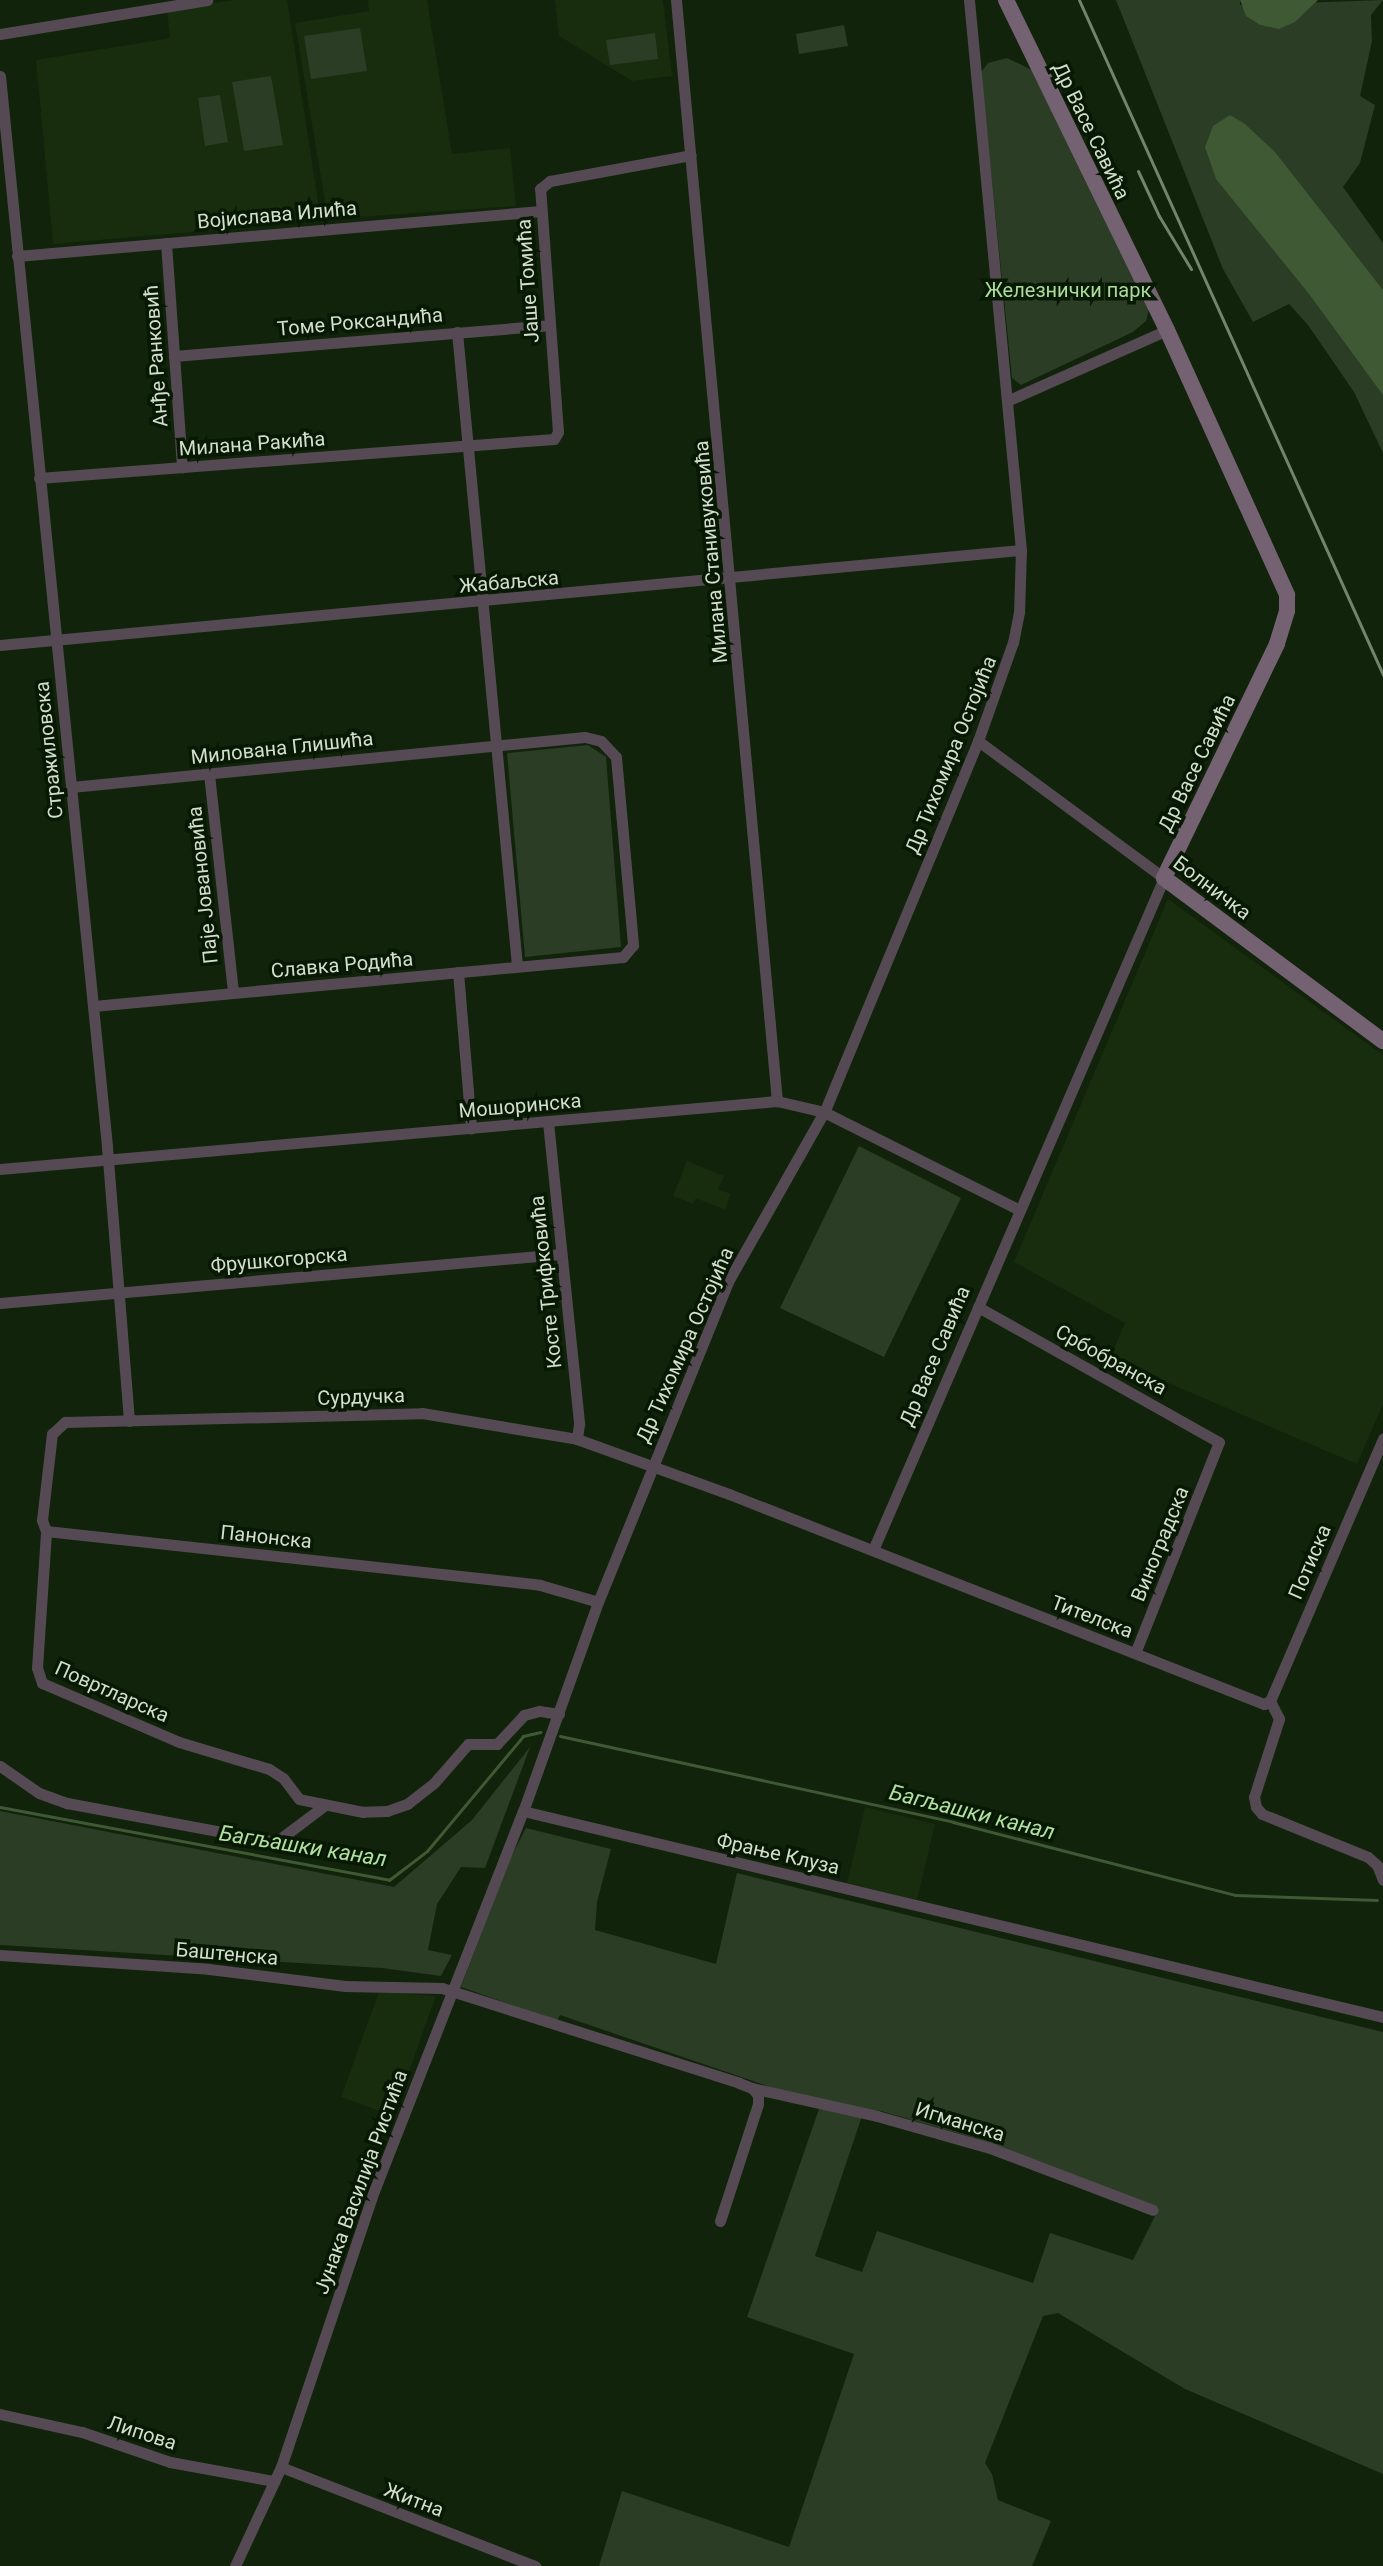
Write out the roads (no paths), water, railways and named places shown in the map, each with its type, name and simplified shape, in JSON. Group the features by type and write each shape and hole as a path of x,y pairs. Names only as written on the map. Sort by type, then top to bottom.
{"street":[{"path":"0,34 207,0"},
{"name":"Милана Станивуковића","path":"676,0 777,1101"},
{"name":"Др Тихомира Остојића","path":"651,1467 728,1282 824,1112 978,741 1013,642 1019,612 1021,550 969,0"},
{"name":"Др Васе Савића","path":"873,1550 1164,878 1277,644 1287,601 1285,588 1167,330 1006,0"},
{"name":"Стражиловска","path":"0,76 5,164 17,256 108,1159 129,1421"},
{"name":"Јаше Томића","path":"468,447 547,441 557,436 540,189 546,182 691,155"},
{"name":"Војислава Илића","path":"17,256 541,211"},
{"name":"Анђе Ранковић","path":"166,243 182,467"},
{"name":"Томе Роксандића","path":"174,356 549,325"},
{"path":"1009,400 1167,330"},
{"path":"457,332 517,966"},
{"name":"Милана Ракића","path":"39,478 468,447"},
{"name":"Жабаљска","path":"0,645 483,603 1021,550"},
{"name":"Милована Глишића","path":"71,787 592,738 613,751 633,945 623,957 594,959"},
{"name":"Болничка","path":"978,741 1383,1041"},
{"name":"Паје Јовановића","path":"209,774 233,993"},
{"name":"Славка Родића","path":"93,1006 594,959"},
{"path":"458,972 471,1128"},
{"name":"Мошоринска","path":"0,1169 777,1101 824,1112 1020,1210"},
{"name":"Косте Трифковића","path":"548,1122 579,1424 577,1439"},
{"name":"Фрушкогорска","path":"0,1303 561,1254"},
{"name":"Србобранска","path":"978,1307 1216,1438 1218,1449"},
{"name":"Сурдучка","path":"46,1531 42,1520 50,1439 65,1422 422,1413 450,1415 530,1434 577,1439 651,1467"},
{"name":"Потиска","path":"1270,1701 1383,1438"},
{"name":"Виноградска","path":"1135,1653 1218,1449"},
{"path":"523,1811 598,1602 651,1467"},
{"name":"Тителска","path":"651,1467 873,1550 1264,1704 1270,1701"},
{"name":"Панонска","path":"46,1531 540,1585 598,1602"},
{"name":"Повртларска","path":"46,1531 37,1668 42,1683 179,1742 269,1769 283,1778 299,1799 306,1816"},
{"path":"1270,1701 1279,1719 1254,1797 1256,1807 1262,1814 1368,1857 1377,1865 1383,1880"},
{"path":"299,1799 363,1812 397,1808 424,1792 468,1744 492,1746 504,1740 524,1715 539,1711 559,1714"},
{"path":"0,1766 39,1793 67,1803 254,1839 283,1840 306,1816 324,1806"},
{"name":"Јунака Василија Ристића","path":"235,2566 281,2467 374,2191 523,1811"},
{"name":"Фрање Клуза","path":"523,1811 1383,2017"},
{"name":"Баштенска","path":"0,1955 209,1969 345,1986 421,1986 450,1991"},
{"name":"Игманска","path":"450,1991 752,2088 877,2116 990,2148 1153,2210"},
{"path":"720,2221 758,2104 758,2095 752,2088"},
{"name":"Липова","path":"0,2414 82,2432 170,2462 274,2481"},
{"name":"Житна","path":"281,2467 535,2566"}],"waterway":[{"name":"Багљашки канал","path":"0,1807 389,1880 427,1851 523,1736 541,1732"},
{"name":"Багљашки канал","path":"560,1736 953,1822 1235,1895 1377,1900"}],"railway":[{"path":"1079,0 1383,675"},
{"path":"1138,171 1159,216 1191,269"}],"park label":[{"name":"Железнички парк","path":"1068,290"}]}
